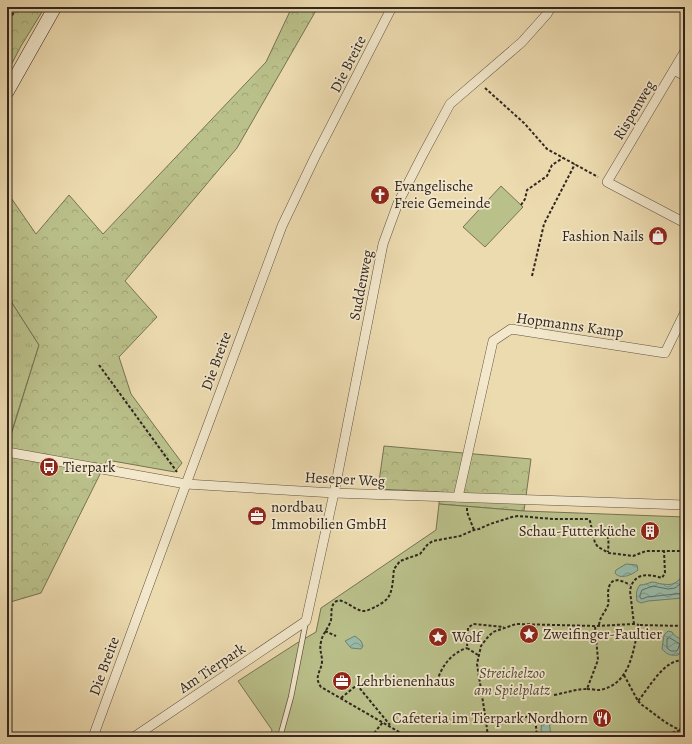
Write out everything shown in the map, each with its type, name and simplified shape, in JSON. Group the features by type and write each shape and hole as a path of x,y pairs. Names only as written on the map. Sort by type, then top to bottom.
{"street":[{"path":"7,92 55,7"},
{"name":"Die Breite","path":"93,737 282,226 315,157 392,7"},
{"name":"Suddenweg","path":"306,621 334,493 384,244 398,203 450,104 522,42 547,14 551,7"},
{"name":"Rispenweg","path":"608,182 685,51"},
{"path":"674,70 685,76"},
{"path":"608,182 685,224"},
{"name":"Hopmanns Kamp","path":"458,497 493,341 511,329 665,353 685,312"},
{"name":"Heseper Weg","path":"7,452 186,484 334,493 685,505"},
{"name":"Am Tierpark","path":"134,737 306,621"}],"lane":[{"path":"280,737 291,697 306,621"}],"path":[{"path":"7,24 17,7"},
{"path":"477,80 524,123 547,148 608,182"},
{"path":"521,205 525,199 527,190 547,176 552,165 564,158"},
{"path":"532,276 544,224 575,164"},
{"path":"99,365 186,484"},
{"path":"470,498 466,512 474,530"},
{"path":"408,737 321,687 318,682 317,679 322,661 320,652 321,642 331,621 332,606 335,602 342,601 357,610 370,610 390,596 394,569 400,561 420,554 432,541 460,536 490,524 518,516 553,519 588,519 590,521 595,543 598,547 619,555 633,556 646,552 685,551"},
{"path":"593,532 601,532 607,535 609,538 608,552"},
{"path":"634,624 630,591 631,585 639,576 650,574 662,578 665,573 664,551"},
{"path":"599,625 600,617 608,604 608,591 612,582 619,580 631,585"},
{"path":"488,737 477,664 481,646 494,632 516,624 595,626 639,624 685,626"},
{"path":"554,694 566,693 579,689 599,690 618,682 624,675 632,655 639,624"},
{"path":"467,648 468,628 470,625 505,627"},
{"path":"587,689 598,660 595,626"},
{"path":"325,631 336,636"},
{"path":"467,648 478,655"},
{"path":"437,681 446,663 454,655 467,648"},
{"path":"638,701 666,667 673,662 680,660 685,662"},
{"path":"624,675 638,701 642,705 672,726 683,730"},
{"path":"341,698 357,685 391,727"},
{"path":"486,721 535,716 537,737"},
{"path":"371,737 383,722"},
{"path":"658,737 683,730"}],"green space":[{"path":"7,7 45,7 21,46 7,73"},
{"path":"292,7 318,7 237,148 125,281 157,317 119,357 131,394 182,463 175,472 107,460 41,593 7,603 7,448 39,345 7,295 7,192 36,234 69,195 103,234 266,62"},
{"path":"501,186 523,207 485,247 463,227"},
{"path":"7,295 39,345 9,440 7,440"},
{"path":"384,446 531,459 524,511 439,504 439,492 378,489"},
{"name":"Streichelzoo am Spielplatz","path":"439,504 524,511 685,517 685,735 679,737 270,737 272,730 238,681 316,632 321,608 436,530"}],"water":[{"path":"626,564 637,565 638,570 633,574 623,576 615,573 616,570"},
{"path":"685,575 685,596 683,598 641,603 637,601 636,596 640,585 652,582 673,584"},
{"path":"668,631 672,632 684,643 684,646 678,655 670,655 662,649 664,635"},
{"path":"355,636 361,641 363,646 361,649 351,648 345,641"},
{"path":"544,717 549,720 551,737 543,737 541,730 542,718"}],"place":[{"name":"Evangelische Freie Gemeinde","path":"380,195"},
{"name":"Fashion Nails","path":"658,236"},
{"name":"Tierpark","path":"49,467"},
{"name":"nordbau Immobilien GmbH","path":"257,516"},
{"name":"Schau-Futterküche","path":"650,531"},
{"name":"Zweifinger-Faultier","path":"529,634"},
{"name":"Wolf","path":"438,637"},
{"name":"Lehrbienenhaus","path":"342,681"},
{"name":"Cafeteria im Tierpark Nordhorn","path":"602,718"}]}
